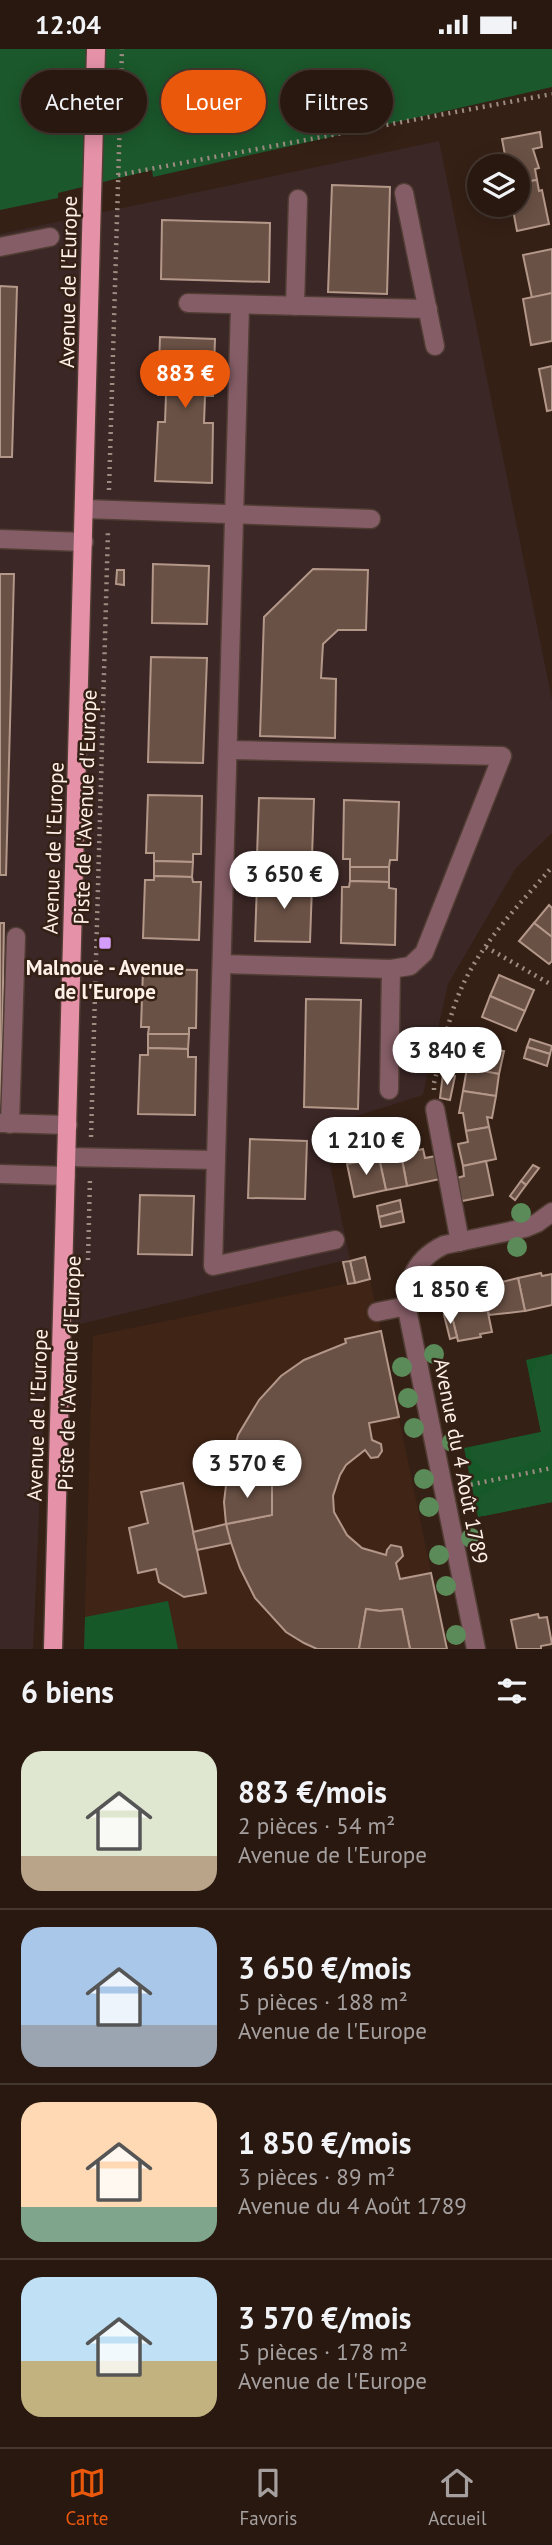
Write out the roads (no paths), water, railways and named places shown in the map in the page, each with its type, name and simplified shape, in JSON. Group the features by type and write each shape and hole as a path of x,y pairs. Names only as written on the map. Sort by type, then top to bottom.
{"main road":[{"name":"Avenue de l'Europe","path":"53,1649 96,49"}],"street":[{"path":"404,193 435,346"},
{"path":"295,306 299,199"},
{"path":"0,247 50,237"},
{"path":"188,303 428,309"},
{"path":"240,306 213,1266 335,1240"},
{"path":"85,509 371,519"},
{"path":"0,539 84,542"},
{"path":"222,964 391,969 410,966 424,953 502,756 228,750"},
{"path":"16,937 5,1123 68,1125"},
{"path":"389,1090 391,969"},
{"path":"435,1109 460,1242"},
{"path":"67,1157 216,1160"},
{"path":"0,1174 66,1176"},
{"name":"Avenue du 4 Août 1789","path":"476,1649 407,1306 407,1289 411,1276 424,1257 444,1245 525,1228 552,1212"},
{"path":"377,1312 407,1306"}],"place":[{"name":"Malnoue - Avenue de l'Europe","path":"105,943"}]}
